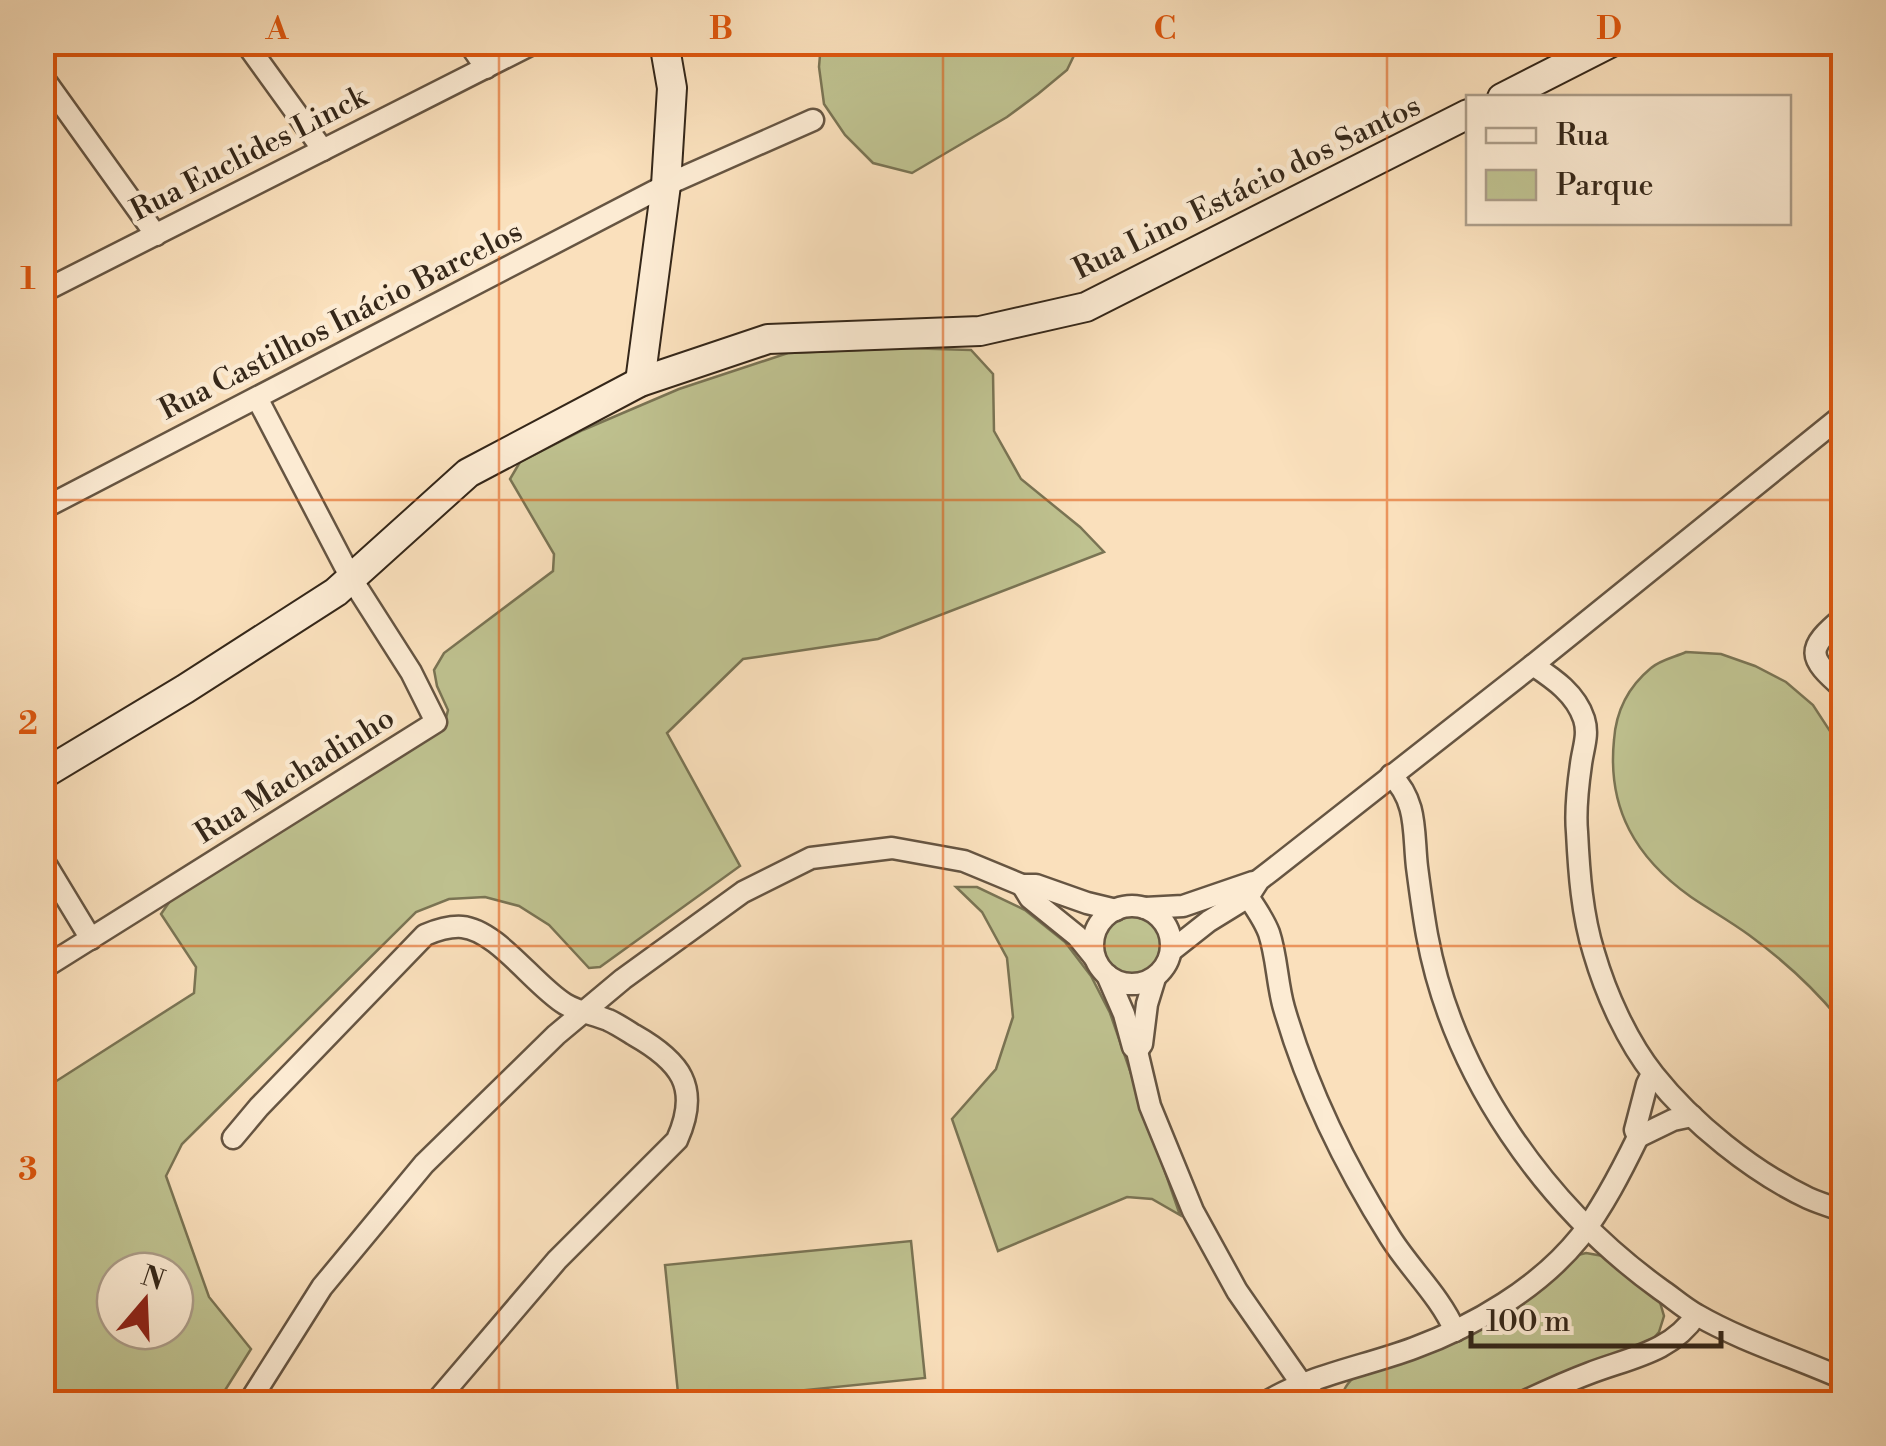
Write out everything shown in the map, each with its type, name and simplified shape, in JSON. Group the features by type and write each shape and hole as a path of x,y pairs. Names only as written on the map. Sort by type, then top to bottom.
{"main road":[{"path":"640,382 666,185 672,88 664,42"},
{"path":"1508,95 1612,42"},
{"name":"Rua Lino Estácio dos Santos","path":"42,775 186,689 336,592 468,472 640,382 768,339 980,330 1086,307 1466,115"}],"street":[{"path":"245,42 323,150"},
{"path":"468,42 486,68"},
{"name":"Rua Euclides Linck","path":"42,292 536,42"},
{"path":"42,76 156,235"},
{"name":"Rua Castilhos Inácio Barcelos","path":"42,509 666,185 813,120"},
{"path":"257,398 351,578"},
{"path":"1171,951 1844,414"},
{"name":"Rua Machadinho","path":"42,969 435,724 436,719 411,672 351,578"},
{"path":"1844,617 1822,634 1815,648 1822,670 1844,689"},
{"path":"1534,665 1568,691 1580,706 1586,724 1576,827 1584,906 1593,951 1616,1011 1652,1074 1692,1116 1750,1164 1808,1198 1844,1211"},
{"path":"1391,775 1404,788 1413,812 1427,937 1464,1050 1502,1122 1549,1186 1640,1274 1696,1314 1844,1380"},
{"path":"248,1404 322,1287 424,1164 556,1034 743,892 811,858 892,848 964,861 1022,885 1036,885 1116,910"},
{"path":"42,858 91,939"},
{"path":"1022,885 1030,898 1078,936 1101,967 1125,984 1155,978"},
{"path":"1249,888 1183,906 1116,910 1096,930 1093,949 1124,1014 1133,1047 1138,1051 1150,1106 1193,1211 1236,1292 1301,1383 1321,1404"},
{"path":"1249,888 1268,933 1284,1006 1310,1085 1330,1132 1392,1241 1455,1330"},
{"path":"1138,1051 1147,1004 1155,978 1171,951 1172,940 1163,920 1145,908"},
{"path":"233,1138 425,934 444,928 482,932 562,1002 609,1020 659,1050 674,1064 684,1081 688,1101 686,1122 678,1140 557,1260 434,1404"},
{"path":"1638,1138 1636,1130 1652,1074"},
{"path":"1262,1404 1301,1383 1414,1348 1504,1302 1547,1271 1578,1240 1638,1138 1673,1120 1692,1116"},
{"path":"1518,1404 1591,1372 1661,1348 1686,1330 1696,1314"}],"green space":[{"path":"821,42 1080,43 1067,70 1038,94 1007,117 912,173 873,163 845,135 824,104 819,67"},
{"path":"903,348 971,350 993,374 994,431 1021,479 1104,552 878,639 743,659 667,733 740,866 600,967 589,968 549,925 519,906 485,897 449,899 416,912 182,1144 166,1176 193,1251 95,1251 95,1351 195,1351 195,1258 209,1297 251,1349 217,1403 43,1403 42,1099 47,1087 194,993 196,967 161,914 170,901 444,726 448,710 434,670 444,653 553,571 554,554 510,479 520,462 679,389 788,353"},
{"path":"1686,652 1721,654 1786,682 1813,705 1843,751 1843,1024 1774,955 1672,882 1629,830 1615,788 1613,765 1615,729 1621,709 1630,691 1651,668"},
{"path":"956,887 977,887 1025,910 1065,942 1091,976 1110,1013 1180,1215 1152,1199 1127,1197 998,1251 952,1119 996,1069 1013,1017 1007,958 982,912"},
{"path":"1132,916 1153,924 1161,945 1153,966 1132,974 1111,966 1103,945 1111,924"},
{"path":"911,1241 925,1378 679,1403 665,1265"},
{"path":"1586,1253 1603,1256 1659,1299 1664,1316 1653,1339 1494,1403 1340,1404 1344,1391 1358,1375 1413,1359 1457,1339"}]}
